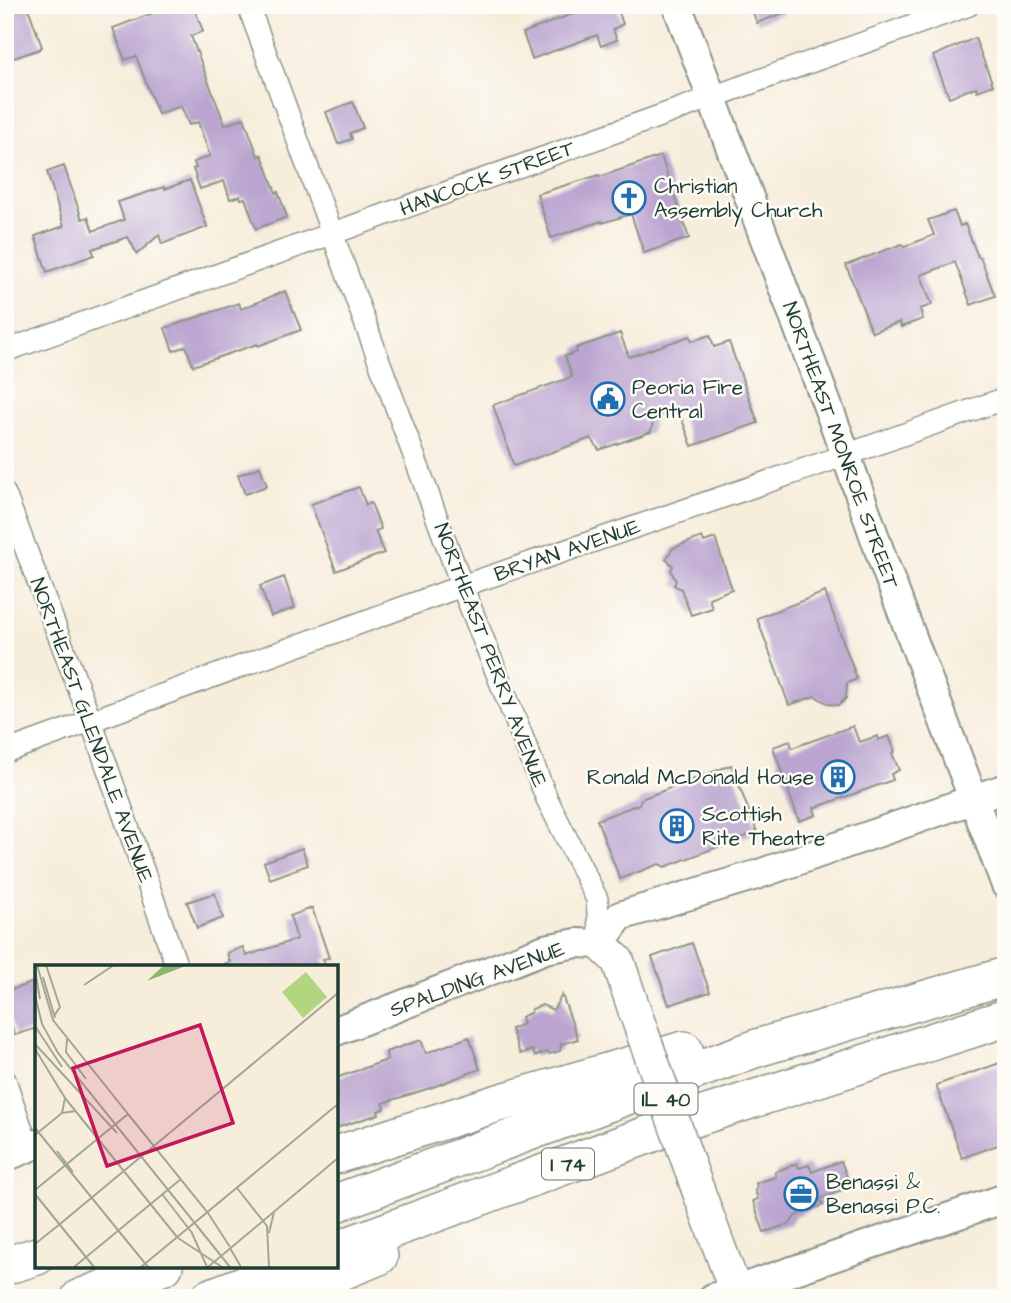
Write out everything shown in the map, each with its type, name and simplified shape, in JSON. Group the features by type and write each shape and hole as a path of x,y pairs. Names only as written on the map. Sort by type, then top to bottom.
{"highway":[{"name":"I 74","path":"338,1202 757,1048 1006,976"},
{"name":"I 74","path":"338,1249 688,1120 1006,1018"},
{"path":"338,1154 495,1104 704,1044 757,1048"},
{"path":"275,1298 801,1083"},
{"path":"5,1266 35,1257"},
{"path":"80,1298 159,1268"},
{"path":"209,1298 288,1268"}],"main road":[{"name":"IL 40","path":"600,944 618,961 697,1187 729,1295"}],"street":[{"name":"NORTHEAST PERRY AVENUE","path":"248,5 462,586 547,799 597,899 600,944"},
{"name":"NORTHEAST MONROE STREET","path":"677,5 1006,885"},
{"name":"HANCOCK STREET","path":"5,351 969,5"},
{"name":"BRYAN AVENUE","path":"5,752 462,586 846,456 1006,398"},
{"name":"NORTHEAST GLENDALE AVENUE","path":"7,502 91,721 176,965"},
{"path":"600,944 620,916 756,875 1006,788"},
{"name":"SPALDING AVENUE","path":"338,1030 545,949 577,943 600,944"},
{"path":"5,1080 24,1149"},
{"path":"729,1295 1006,1198"}],"building":[{"path":"5,5 27,5 42,47 40,49 5,61"},
{"path":"174,5 193,5 203,31 191,36 225,125 244,118 258,156 262,155 287,217 256,229 245,198 241,199 240,196 230,199 224,181 200,189 193,169 196,168 194,162 210,156 198,122 189,125 181,106 158,114 136,56 125,60 113,28"},
{"path":"595,5 616,5 623,24 613,29 617,40 601,46 597,35 532,59 523,33"},
{"path":"750,5 799,5 799,7 757,23"},
{"path":"975,38 993,85 977,91 976,87 949,97 933,56"},
{"path":"353,102 363,128 350,133 352,139 338,144 326,112"},
{"path":"661,156 689,238 644,253 631,214 551,238 537,194"},
{"path":"64,166 82,219 88,217 93,231 124,220 118,202 190,180 207,227 162,244 159,235 137,254 128,237 92,249 94,255 47,272 35,236 64,226 47,172"},
{"path":"954,211 960,226 965,224 995,296 971,305 955,262 921,275 932,305 920,309 923,319 901,327 900,322 872,332 846,265 934,235 928,220"},
{"path":"285,291 301,330 193,366 186,346 173,351 165,328 239,303 241,309"},
{"name":"Peoria Fire Central","path":"620,333 629,357 690,336 692,341 710,335 714,347 729,342 758,423 692,446 678,409 654,416 651,432 599,450 591,438 514,466 493,405 572,377 565,356 577,352 576,348"},
{"path":"260,467 267,486 245,494 238,475"},
{"path":"359,487 366,505 371,503 381,529 375,531 384,553 336,571 311,504"},
{"path":"702,537 704,542 715,538 732,589 709,598 712,608 691,615 681,589 674,585 676,581 671,571 673,566 666,559 673,548"},
{"path":"284,577 295,608 271,616 260,586"},
{"path":"825,592 857,679 847,683 846,698 839,705 829,704 815,696 789,705 757,618"},
{"name":"Ronald McDonald House","path":"853,726 859,742 878,736 878,740 889,736 899,770 891,774 893,780 814,808 816,815 799,821 773,747 790,741 792,748"},
{"name":"Scottish Rite Theatre","path":"731,765 757,832 665,867 659,864 620,879 597,820 639,804 641,799"},
{"path":"302,848 308,865 270,879 264,862"},
{"path":"215,893 223,918 197,928 187,902"},
{"path":"312,908 329,958 323,959 325,965 223,965 230,962 227,953 243,947 246,956 297,939 290,916"},
{"path":"692,943 710,992 669,1005 652,957"},
{"path":"35,982 35,1029 15,1035 5,1007 5,992"},
{"path":"562,995 578,1039 561,1044 560,1051 550,1054 546,1052 535,1056 532,1050 520,1054 511,1029 523,1024 521,1017 532,1009 542,1005 553,1010"},
{"path":"469,1037 480,1069 383,1103 385,1108 378,1111 379,1114 338,1127 338,1077 387,1060 386,1052 421,1040 426,1053"},
{"path":"1006,1061 1006,1142 962,1158 936,1085"},
{"path":"841,1161 851,1187 820,1199 823,1205 795,1216 790,1224 764,1232 753,1201 758,1199 756,1183 776,1177 775,1172 797,1163 799,1168 809,1165 812,1172"}],"place":[{"name":"Christian Assembly Church","path":"629,198"},
{"name":"Peoria Fire Central","path":"608,399"},
{"name":"Ronald McDonald House","path":"838,777"},
{"name":"Scottish Rite Theatre","path":"677,826"},
{"name":"Benassi & Benassi P.C.","path":"801,1194"}]}
